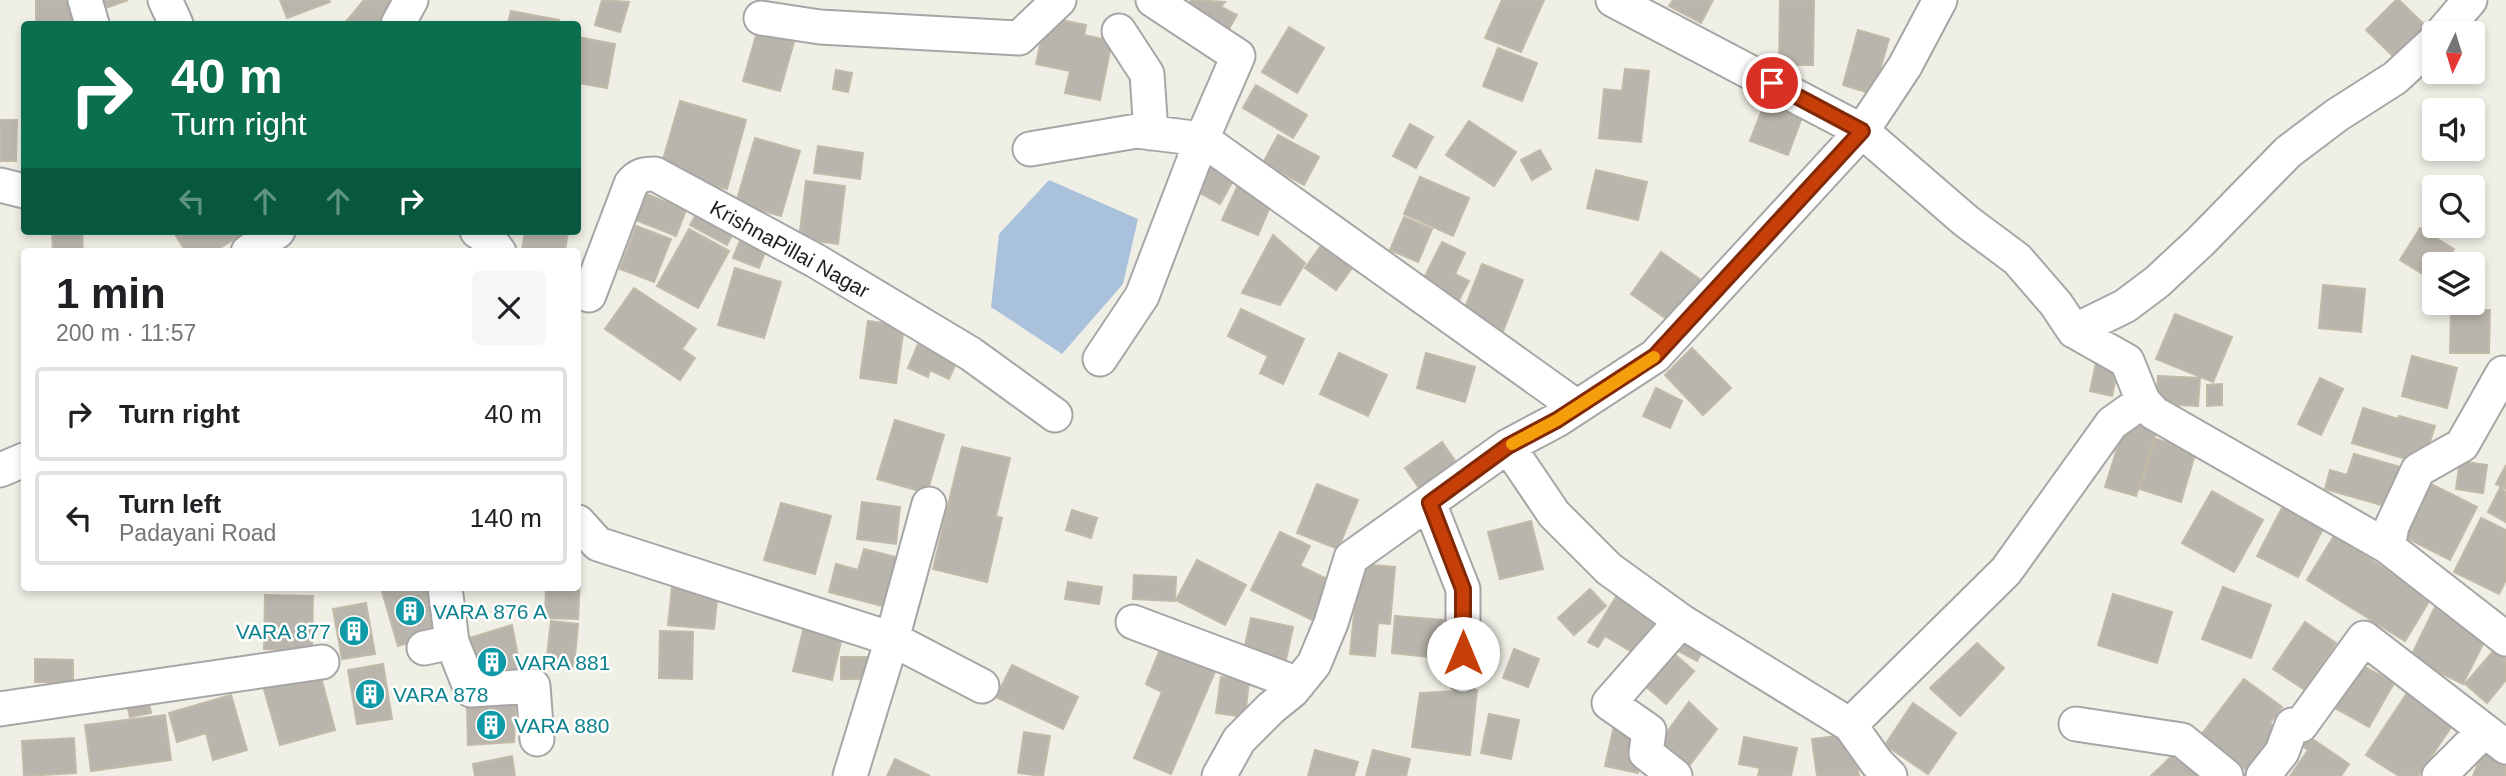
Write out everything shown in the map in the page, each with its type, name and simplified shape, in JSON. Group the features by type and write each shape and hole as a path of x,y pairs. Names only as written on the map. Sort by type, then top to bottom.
{"street":[{"path":"85,0 91,21"},
{"path":"165,0 175,21"},
{"path":"400,21 411,0"},
{"path":"761,18 832,14 1019,38 1059,0"},
{"path":"1100,359 1142,296 1202,139 1238,56 1153,0"},
{"path":"1613,0 1862,131 1966,221 2017,259 2056,304 2074,331 2127,361 2143,401 2154,413 2388,547 2504,631"},
{"path":"1219,776 1239,740 1298,684 1314,664 1331,623 1351,558 1508,446 1577,407 1655,356 1862,131 1905,66 1940,0"},
{"path":"2452,21 2470,0"},
{"path":"1119,32 1147,74 1151,132"},
{"path":"2074,331 2125,306 2157,282 2288,152 2337,115 2395,78 2422,53"},
{"path":"1030,149 1137,131 1202,139 1577,407"},
{"name":"KrishnaPillai Nagar","path":"581,292 589,295 631,184 644,174 655,174 817,261 971,355 1055,415"},
{"path":"0,185 21,190"},
{"path":"483,235 496,248"},
{"path":"2388,547 2392,526 2418,470 2462,445 2503,373"},
{"path":"1850,725 2006,571 2112,423 2143,401"},
{"path":"1508,446 1554,514 1609,569 1681,621 1850,725 1877,763 1890,776"},
{"path":"0,470 21,461"},
{"path":"1430,503 1463,589 1463,675"},
{"path":"850,776 892,639 929,504"},
{"path":"581,525 598,544 892,639 982,686"},
{"path":"445,591 438,645 471,690 533,686 537,739"},
{"path":"1675,776 1646,753 1649,731 1609,703 1681,621"},
{"path":"1133,622 1298,684"},
{"path":"2263,776 2282,752 2292,725 2301,725 2364,638 2495,739 2439,776"},
{"path":"0,709 322,662"},
{"path":"2077,724 2182,740 2226,776"}],"water":[{"path":"1049,180 1138,219 1123,284 1062,354 991,307 999,234"}],"building":[{"path":"36,0 75,0 74,21 36,21"},
{"path":"97,0 128,0 100,10"},
{"path":"280,0 329,0 330,2 287,18"},
{"path":"364,0 405,0 388,21 346,21"},
{"path":"602,0 629,2 620,32 595,25"},
{"path":"1191,0 1225,2 1221,7 1237,15 1226,34 1185,13"},
{"path":"1502,0 1544,0 1521,52 1485,38"},
{"path":"1673,0 1713,0 1701,23 1669,6"},
{"path":"1780,0 1814,0 1813,65 1779,65"},
{"path":"2399,0 2422,22 2422,40 2400,63 2366,30"},
{"path":"511,11 559,20 558,21 509,21"},
{"path":"1046,17 1086,25 1084,35 1112,41 1100,100 1065,93 1070,71 1036,64"},
{"path":"1289,27 1324,48 1297,93 1262,72"},
{"path":"1858,30 1889,39 1873,94 1843,85"},
{"path":"757,32 794,42 780,91 743,81"},
{"path":"581,38 615,44 607,88 581,84"},
{"path":"1498,48 1537,63 1522,101 1483,86"},
{"path":"1625,69 1649,71 1641,142 1599,138 1604,89 1622,91"},
{"path":"836,70 852,73 848,92 833,89"},
{"path":"1256,85 1307,115 1293,138 1243,108"},
{"path":"1767,97 1804,112 1788,155 1750,141"},
{"path":"680,101 746,120 727,189 660,170"},
{"path":"0,120 17,120 16,161 0,161"},
{"path":"1469,121 1516,152 1494,186 1446,155"},
{"path":"1410,124 1433,137 1416,168 1393,156"},
{"path":"1278,135 1319,157 1304,185 1263,163"},
{"path":"755,138 800,151 781,216 736,203"},
{"path":"818,146 863,153 860,179 814,173"},
{"path":"1540,150 1551,169 1532,180 1521,160"},
{"path":"1209,156 1238,172 1220,204 1191,188"},
{"path":"1596,170 1647,182 1638,220 1587,208"},
{"path":"1420,177 1469,198 1453,236 1404,214"},
{"path":"806,181 845,186 838,244 799,239"},
{"path":"1238,185 1273,200 1258,235 1222,220"},
{"path":"634,189 686,210 676,236 623,215"},
{"path":"701,205 738,224 727,245 690,225"},
{"path":"1404,217 1432,229 1418,262 1390,250"},
{"path":"636,226 671,239 654,282 620,269"},
{"path":"2420,228 2422,238 2436,238 2454,249 2452,252 2422,252 2422,274 2400,260"},
{"path":"689,229 729,251 698,308 657,286"},
{"path":"743,233 769,242 759,268 733,258"},
{"path":"52,235 82,235 83,248 53,248"},
{"path":"175,235 241,235 220,248 184,248"},
{"path":"524,235 567,235 566,248 522,248"},
{"path":"1273,235 1305,263 1280,305 1242,293"},
{"path":"1442,242 1465,253 1455,274 1469,281 1456,306 1419,288"},
{"path":"1323,243 1354,265 1336,290 1305,268"},
{"path":"1661,252 1701,280 1671,322 1631,294"},
{"path":"1482,264 1523,280 1502,334 1461,318"},
{"path":"735,268 781,282 764,338 718,325"},
{"path":"2323,285 2365,289 2361,332 2319,328"},
{"path":"634,288 696,329 682,349 695,358 680,380 605,329"},
{"path":"1241,309 1304,339 1283,384 1260,373 1268,356 1228,336"},
{"path":"2485,310 2490,310 2489,353 2450,353 2451,315 2485,315"},
{"path":"2175,314 2232,337 2213,382 2156,359"},
{"path":"868,321 904,326 896,383 860,378"},
{"path":"918,344 957,361 949,379 930,370 928,377 908,368"},
{"path":"1692,348 1731,388 1703,415 1665,375"},
{"path":"1339,353 1387,375 1368,416 1320,394"},
{"path":"1426,353 1475,367 1465,402 1417,388"},
{"path":"2412,356 2457,368 2447,408 2402,396"},
{"path":"2096,363 2118,368 2112,396 2090,391"},
{"path":"2158,376 2200,378 2198,406 2156,404"},
{"path":"2320,378 2343,389 2321,435 2298,424"},
{"path":"2222,384 2222,405 2207,406 2207,385"},
{"path":"1656,388 1682,401 1670,428 1643,416"},
{"path":"2363,408 2398,419 2399,416 2435,426 2423,464 2352,443"},
{"path":"2127,417 2158,426 2136,496 2105,487"},
{"path":"895,420 944,435 927,493 877,479"},
{"path":"2156,439 2196,451 2181,502 2140,489"},
{"path":"1442,442 1456,462 1419,488 1405,468"},
{"path":"962,447 1010,458 996,516 1002,518 987,582 933,569"},
{"path":"2354,454 2404,468 2392,508 2325,489 2330,470 2347,475"},
{"path":"2460,461 2487,465 2483,493 2456,489"},
{"path":"2506,465 2506,489 2496,484"},
{"path":"2421,479 2477,507 2450,560 2395,532"},
{"path":"1317,484 1358,500 1338,549 1297,533"},
{"path":"2500,488 2506,492 2506,522 2488,512"},
{"path":"2212,491 2263,520 2234,572 2182,543"},
{"path":"862,502 900,507 896,544 857,539"},
{"path":"781,503 831,516 815,574 764,560"},
{"path":"2284,504 2325,525 2298,577 2257,556"},
{"path":"1072,510 1097,518 1091,538 1066,530"},
{"path":"2481,518 2506,530 2506,580 2499,594 2454,572"},
{"path":"1531,521 1543,569 1500,579 1488,532"},
{"path":"1280,532 1310,546 1300,566 1333,582 1314,621 1251,590"},
{"path":"2334,536 2431,598 2405,641 2307,580"},
{"path":"864,549 903,559 890,608 829,592 836,564 858,570"},
{"path":"1197,560 1246,585 1225,625 1176,600"},
{"path":"1359,564 1395,567 1390,624 1378,623 1375,656 1350,654"},
{"path":"1134,575 1176,577 1175,601 1133,599"},
{"path":"1068,582 1102,587 1099,604 1065,599"},
{"path":"672,587 718,591 714,629 668,625"},
{"path":"2223,587 2271,605 2251,658 2202,639"},
{"path":"1590,589 1606,606 1574,635 1558,618"},
{"name":"VARA 876 A","path":"382,591 427,591 439,634 398,646"},
{"path":"546,591 579,591 578,619 545,618"},
{"path":"1619,592 1665,620 1642,658 1605,636 1598,647 1588,642"},
{"path":"2113,594 2172,612 2157,663 2098,645"},
{"path":"265,595 313,596 312,650 264,649"},
{"name":"VARA 877","path":"366,603 375,654 342,659 333,609"},
{"path":"809,607 847,616 832,680 793,671"},
{"path":"2435,607 2488,634 2463,684 2410,658"},
{"path":"1395,616 1443,620 1439,658 1392,653"},
{"path":"1251,618 1293,627 1284,669 1242,659"},
{"path":"551,621 578,624 574,667 546,664"},
{"path":"2305,622 2336,643 2305,690 2273,669"},
{"name":"VARA 881","path":"512,625 523,682 474,681 456,642"},
{"path":"660,631 693,632 692,679 659,678"},
{"path":"1680,636 1704,649 1697,661 1673,648"},
{"path":"1977,643 2004,668 1960,716 1930,688"},
{"path":"1663,644 1694,671 1666,704 1635,677"},
{"path":"1161,647 1217,667 1171,774 1134,758 1162,692 1146,684"},
{"path":"1514,649 1539,659 1528,687 1503,678"},
{"path":"2495,649 2506,659 2506,680 2487,703 2465,684"},
{"path":"841,657 870,657 870,679 841,679"},
{"path":"35,659 73,660 73,682 35,682"},
{"path":"2352,660 2394,683 2369,727 2328,704"},
{"name":"VARA 878","path":"383,664 392,719 357,724 348,670"},
{"path":"1012,665 1078,697 1063,729 996,697"},
{"path":"319,670 335,730 280,745 263,686"},
{"path":"1221,677 1249,681 1245,717 1216,713"},
{"path":"2244,679 2282,707 2270,723 2285,736 2254,776 2201,735"},
{"path":"1477,690 1470,755 1412,747 1420,693"},
{"path":"2409,690 2456,720 2418,776 2399,776 2366,755"},
{"path":"231,695 247,750 213,760 206,733 177,742 169,713"},
{"path":"148,697 151,713 130,717 126,701"},
{"name":"VARA 880","path":"516,700 514,742 468,745 467,707"},
{"path":"1689,702 1717,729 1683,774 1653,751"},
{"path":"1913,703 1956,733 1928,774 1885,745"},
{"path":"1489,714 1519,720 1511,759 1481,753"},
{"path":"165,715 171,760 91,771 85,725"},
{"path":"1614,726 1648,734 1638,773 1605,766"},
{"path":"2298,729 2349,764 2341,776 2290,776 2308,750 2291,738"},
{"path":"1024,732 1050,736 1043,776 1018,773"},
{"path":"1852,734 1859,776 1817,776 1812,739"},
{"path":"1744,737 1797,748 1791,776 1758,776 1760,768 1739,764"},
{"path":"74,738 76,773 24,776 22,741"},
{"path":"1315,750 1358,762 1354,776 1308,776"},
{"path":"1373,750 1410,759 1406,776 1366,776"},
{"path":"2177,751 2202,776 2151,776"},
{"path":"2482,754 2506,763 2506,776 2473,776"},
{"path":"512,756 515,776 475,776 473,764"},
{"path":"895,759 930,776 887,776"}],"slow traffic":[{"path":"1512,444 1557,420 1654,357"}],"place":[{"name":"VARA 876 A","path":"410,611"},
{"name":"VARA 877","path":"354,631"},
{"name":"VARA 881","path":"492,662"},
{"name":"VARA 878","path":"370,694"},
{"name":"VARA 880","path":"491,725"}],"route":[{"path":"1463,653 1463,589 1430,503 1508,446 1557,420 1655,356 1862,131 1772,83"}]}
